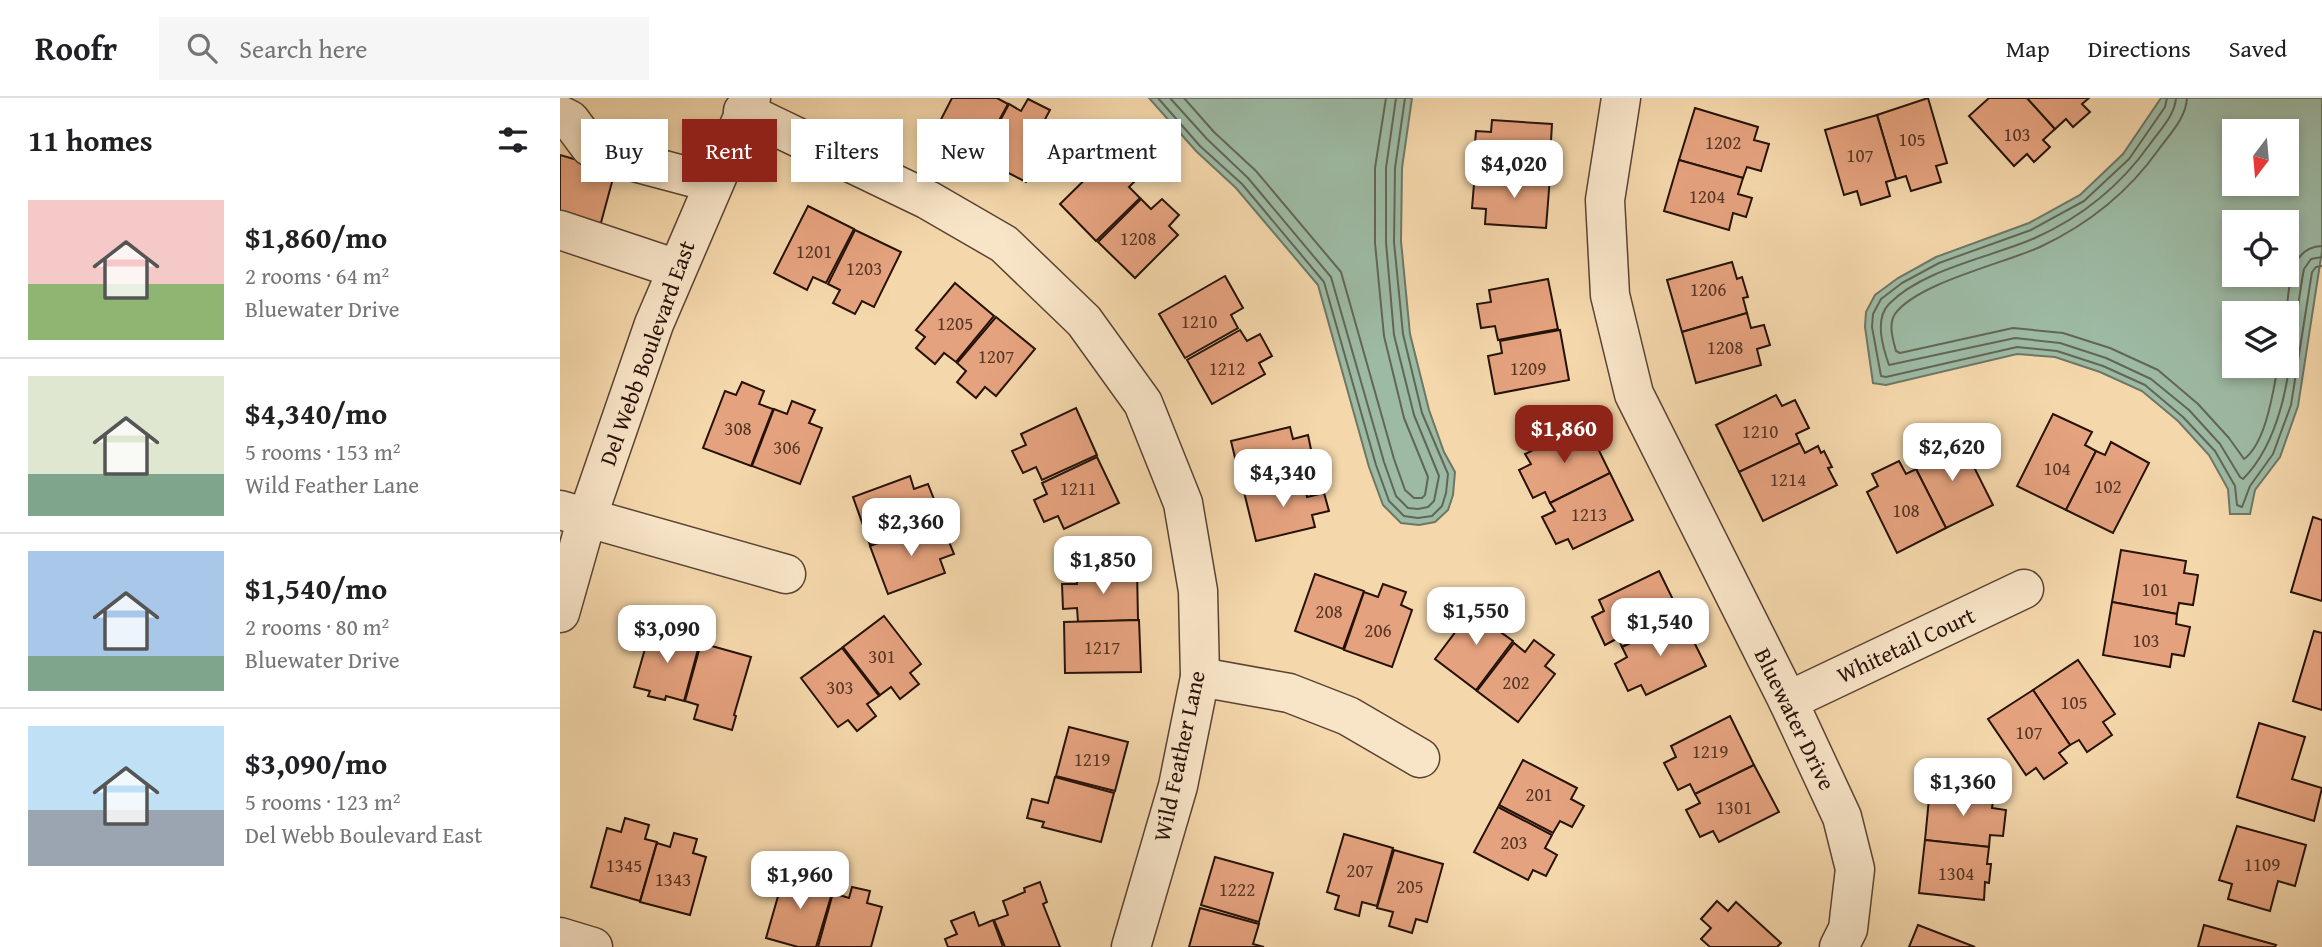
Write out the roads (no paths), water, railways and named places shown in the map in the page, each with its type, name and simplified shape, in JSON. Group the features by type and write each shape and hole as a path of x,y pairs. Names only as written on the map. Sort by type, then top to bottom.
{"street":[{"name":"Bluewater Drive","path":"1621,98 1605,201 1610,295 1634,394 1788,701 1842,817 1855,869 1848,929 1839,947"},
{"name":"Del Webb Boulevard East","path":"560,613 573,514 747,105"},
{"name":"Wild Feather Lane","path":"747,105 928,200 1004,244 1084,321 1143,403 1183,503 1198,591 1200,677 1178,786 1131,947"},
{"path":"560,116 570,121 590,147 604,154 713,183"},
{"path":"560,230 677,269"},
{"path":"573,514 786,574"},
{"name":"Whitetail Court","path":"1788,701 2024,589"},
{"path":"1200,677 1289,693 1348,716 1420,758"},
{"path":"560,937 593,947"}],"water":[{"path":"1149,98 1412,98 1402,168 1401,241 1410,334 1429,410 1444,452 1455,472 1453,495 1448,510 1435,522 1419,525 1401,523 1383,505 1369,467 1318,285 1236,188 1181,134 1181,119 1168,119"},
{"path":"2161,98 2322,98 2322,251 2298,406 2280,457 2255,490 2250,514 2230,514 2228,489 2209,455 2178,421 2142,391 2100,372 2055,357 2017,354 1886,385 1873,383 1865,327 1866,312 1875,295 1898,278 1936,257 2029,223 2080,195 2123,154"}]}
